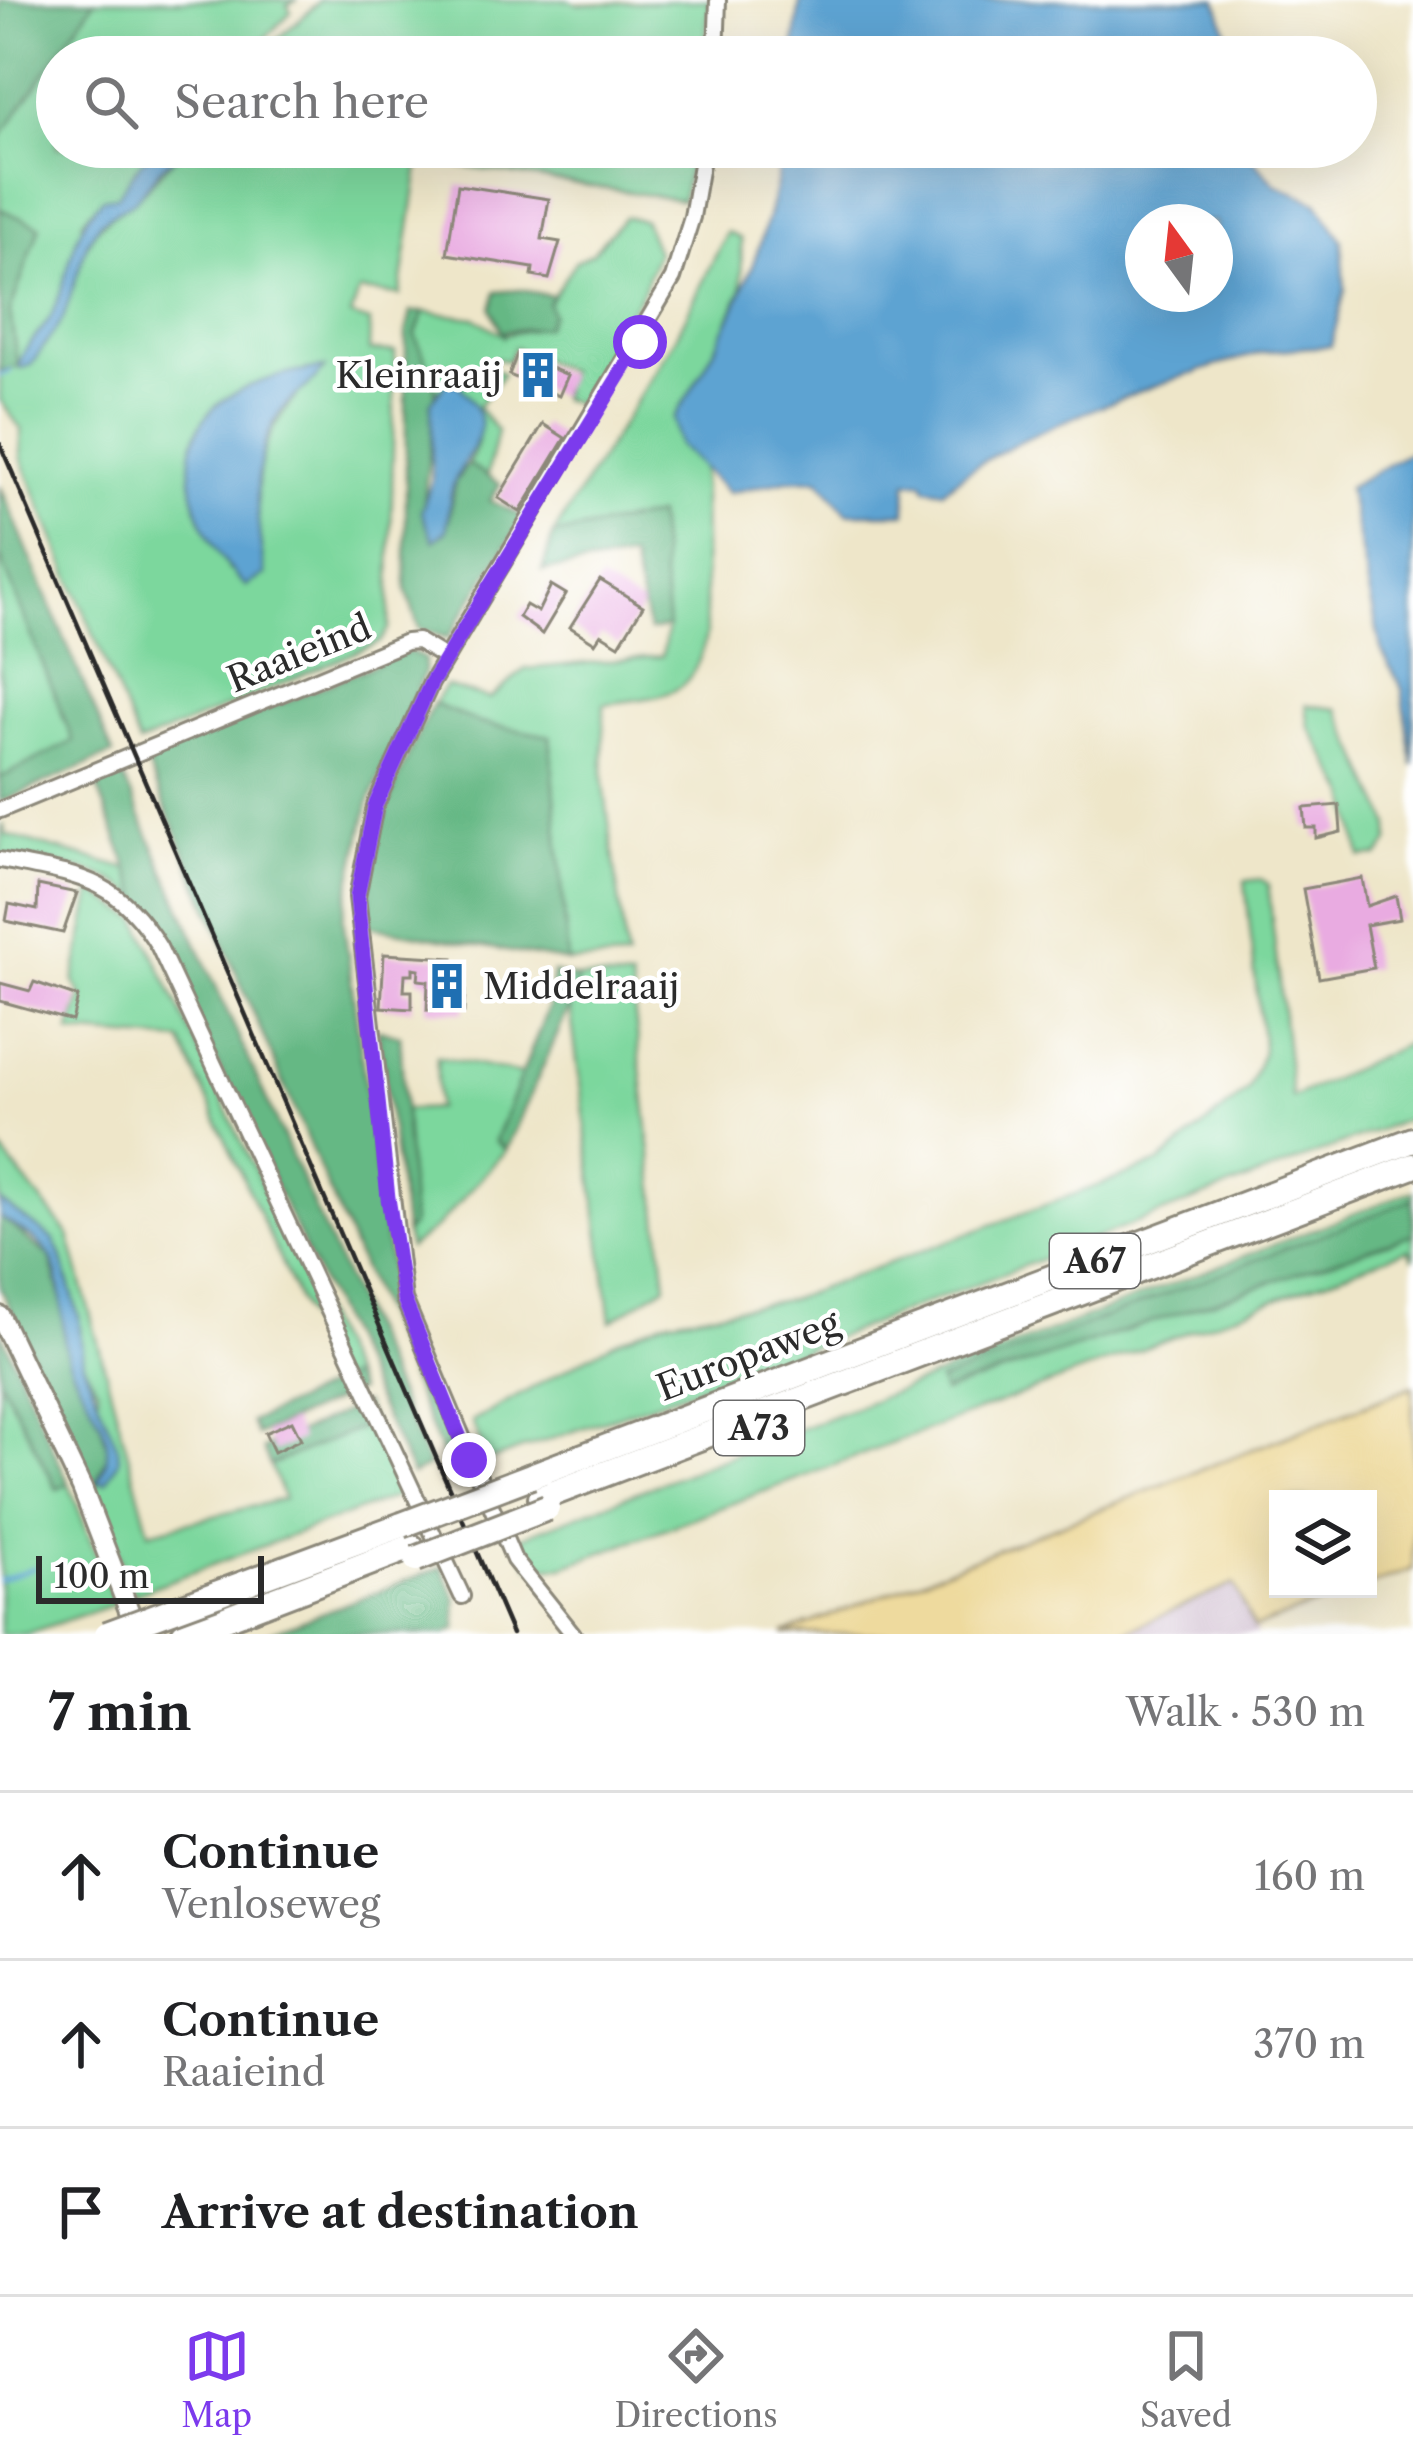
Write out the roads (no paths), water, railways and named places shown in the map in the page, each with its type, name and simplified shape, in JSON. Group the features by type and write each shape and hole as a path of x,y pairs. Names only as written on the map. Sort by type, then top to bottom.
{"highway":[{"name":"Europaweg","path":"540,1494 1413,1140"},
{"name":"Europaweg","path":"184,1634 226,1627 410,1544 1413,1166"},
{"name":"Europaweg","path":"107,1634 216,1594 410,1544"}],"main road":[{"path":"0,1316 82,1488 139,1634"}],"street":[{"path":"717,36 718,0"},
{"path":"573,1634 514,1560 404,1299 358,939 357,897 375,806 446,658 673,278 692,217 700,168"},
{"name":"Raaieind","path":"0,810 406,642 418,641 446,658"},
{"path":"0,860 82,876 137,909 462,1596"}],"water":[{"path":"800,0 1217,0 1228,36 796,36"},
{"path":"137,168 161,168 135,201 101,221 88,241 63,319 31,365 20,369 26,350 58,301 83,224 103,198 117,196"},
{"path":"778,168 1261,168 1277,185 1317,202 1342,240 1345,290 1331,346 1257,354 1182,377 1046,429 970,470 943,491 926,488 923,481 907,482 906,513 847,513 819,479 788,480 728,493 679,445 674,418 712,355 757,254"},
{"path":"325,368 283,408 262,453 257,493 265,575 246,586 229,568 201,519 190,465 194,440 206,417 238,391 274,377"},
{"path":"456,382 477,412 479,433 454,483 446,531 434,541 421,512 432,480 431,402 445,384"},
{"path":"1413,450 1413,766 1402,689 1381,649 1348,488"},
{"path":"0,1201 53,1239 60,1253 79,1317 83,1363 118,1448 119,1460 106,1483 98,1480 106,1463 104,1431 66,1351 51,1258 42,1246 0,1217"}],"waterway":[{"path":"0,375 10,371"},
{"path":"0,1580 34,1568"}],"railway":[{"path":"0,444 512,1634"}],"place":[{"name":"Kleinraaij","path":"538,375"},
{"name":"Middelraaij","path":"447,986"}]}
